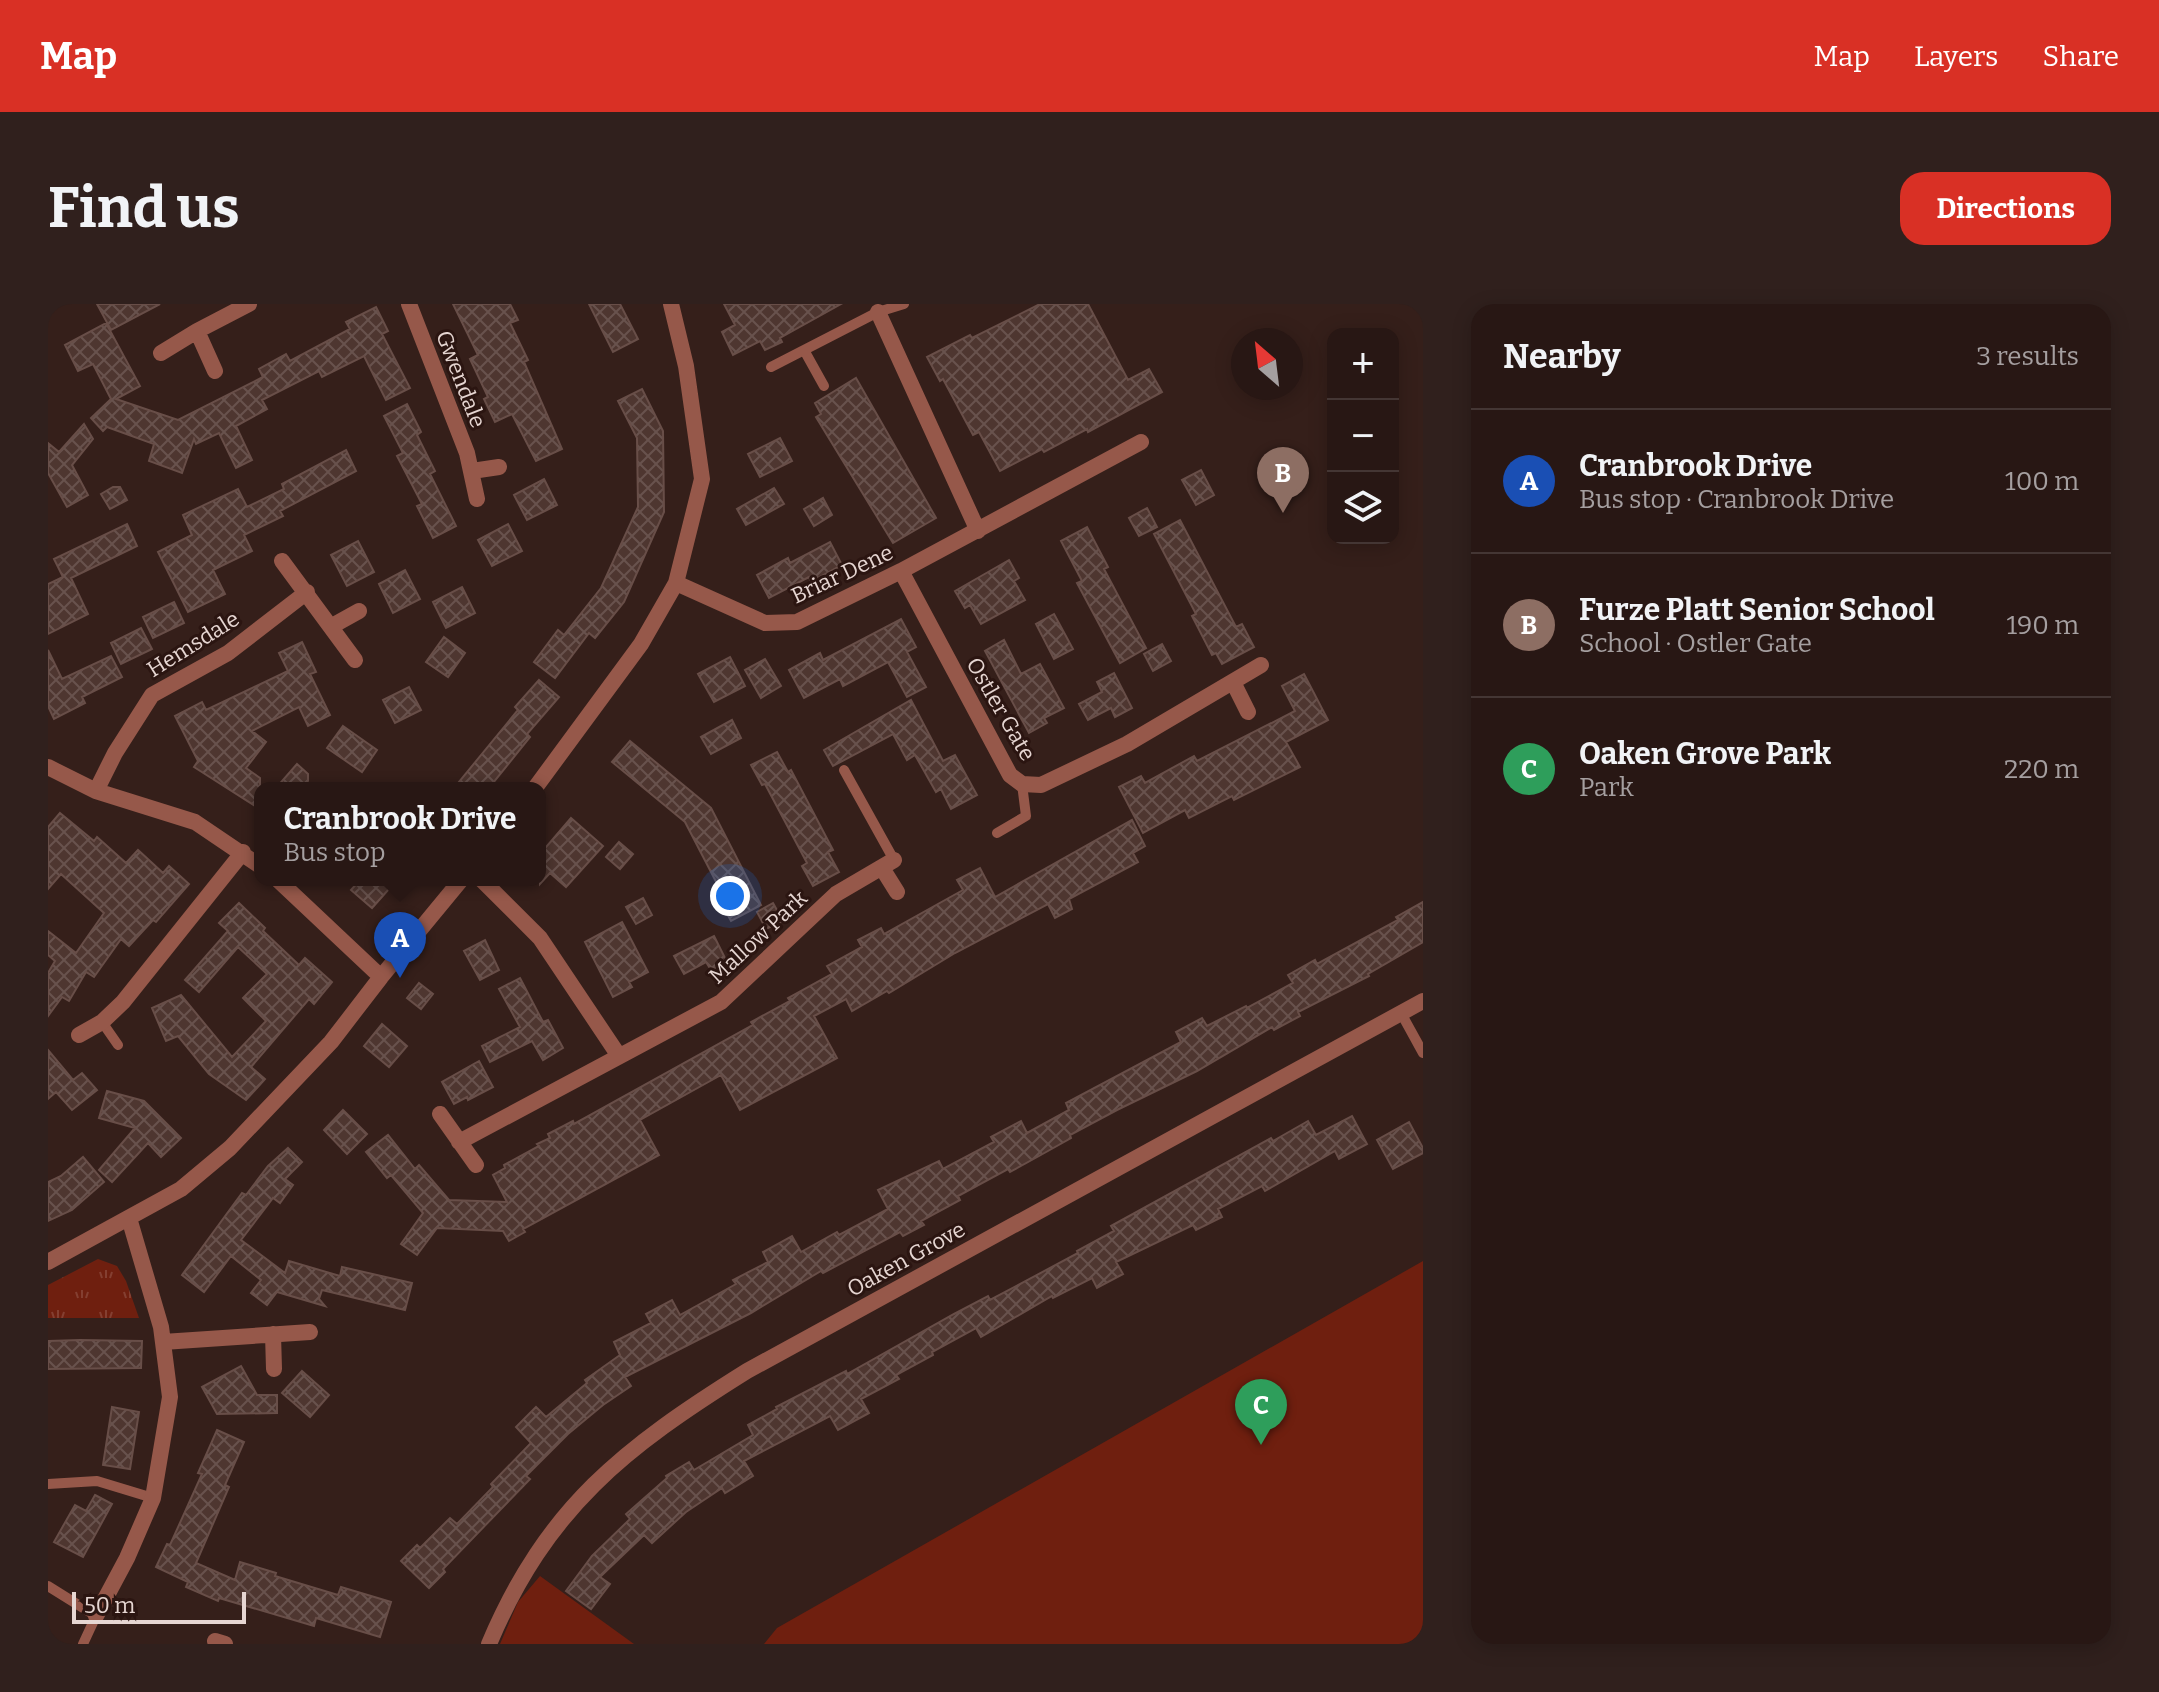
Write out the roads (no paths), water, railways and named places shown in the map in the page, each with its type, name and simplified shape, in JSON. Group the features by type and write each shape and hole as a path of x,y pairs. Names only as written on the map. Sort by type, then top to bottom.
{"street":[{"path":"161,353 249,304"},
{"name":"Gwendale","path":"409,304 472,471 477,499"},
{"path":"539,782 641,644 676,583 702,479 686,366 671,304"},
{"path":"878,312 978,531"},
{"path":"197,331 215,371"},
{"name":"Briar Dene","path":"676,583 765,623 797,622 978,531 1141,442"},
{"path":"472,471 499,467"},
{"path":"282,561 355,660"},
{"name":"Ostler Gate","path":"901,571 1010,775 1022,784 1041,785 1127,744 1261,665"},
{"name":"Hemsdale","path":"96,791 115,753 152,695 228,653 307,592"},
{"path":"332,626 359,611"},
{"path":"1233,682 1248,712"},
{"path":"48,767 96,791 195,822 254,861"},
{"path":"79,1035 102,1022 123,1002 243,852"},
{"path":"888,864 897,892"},
{"name":"Mallow Park","path":"459,1142 721,1002 836,894 888,864"},
{"path":"284,886 381,977"},
{"path":"48,1262 181,1189 230,1148 331,1042 456,886"},
{"path":"488,886 540,938 619,1056"},
{"name":"Oaken Grove","path":"489,1644 508,1599 545,1540 575,1502 609,1468 682,1412 747,1371 1423,1001"},
{"path":"440,1114 476,1165"},
{"path":"96,1616 127,1558 153,1498 170,1397 163,1342 129,1218"},
{"path":"163,1342 310,1332"},
{"path":"273,1334 274,1369"}],"lane":[{"path":"771,367 878,312 904,304"},
{"path":"804,350 824,386"},
{"path":"844,770 888,864"},
{"path":"997,833 1026,816 1022,784"},
{"path":"1401,1013 1423,1053"},
{"path":"102,1022 118,1045"},
{"path":"48,1484 97,1481 153,1498"},
{"path":"48,1586 96,1616 83,1644"}],"place":[{"name":"Furze Platt Senior School","path":"1283,513"},
{"name":"Cranbrook Drive","path":"400,978"},
{"name":"Oaken Grove Park","path":"1261,1445"}]}
